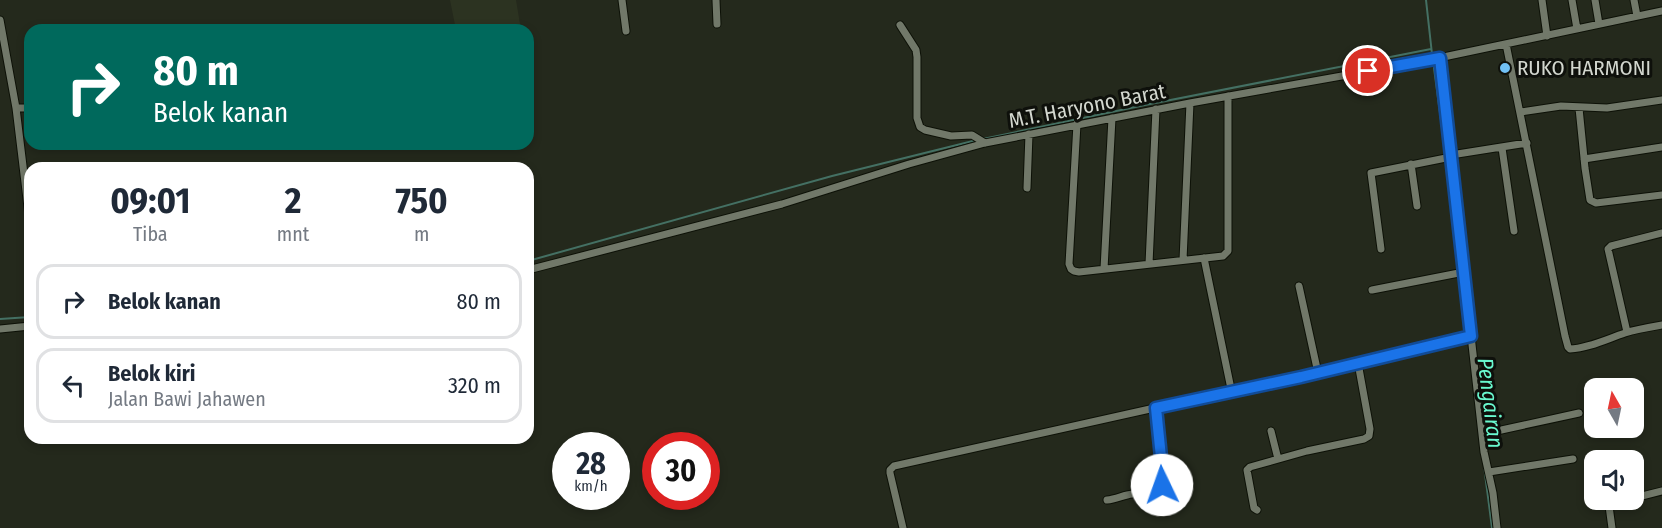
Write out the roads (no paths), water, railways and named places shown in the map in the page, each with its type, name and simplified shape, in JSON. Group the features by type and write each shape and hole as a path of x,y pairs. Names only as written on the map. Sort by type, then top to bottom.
{"street":[{"path":"622,0 626,31"},
{"path":"716,0 717,24"},
{"path":"1542,0 1547,36"},
{"path":"1572,0 1577,29"},
{"path":"1594,0 1599,24"},
{"path":"1634,0 1637,16"},
{"name":"M.T. Haryono Barat","path":"534,268 782,204 985,143 1156,109 1440,58 1662,11"},
{"path":"0,20 16,108 24,174"},
{"path":"900,25 916,50 916,118 920,127 944,134 972,135 985,143"},
{"path":"1506,44 1568,347 1570,349 1580,348 1627,332 1662,325"},
{"path":"1440,58 1484,452 1490,472 1497,528"},
{"path":"1077,124 1071,269 1074,271 1104,269 1224,256 1227,251 1228,96"},
{"path":"1521,111 1561,106 1607,108 1662,100"},
{"path":"1183,260 1190,103"},
{"path":"16,108 24,108"},
{"path":"1579,108 1589,197 1593,202 1662,195"},
{"path":"1149,264 1156,109"},
{"path":"1104,269 1112,118"},
{"path":"1027,188 1029,134"},
{"path":"1381,249 1370,173 1372,171 1527,143"},
{"path":"1584,159 1662,147"},
{"path":"1502,148 1514,231"},
{"path":"1411,164 1418,206"},
{"path":"1627,332 1608,249 1611,246 1661,233 1662,244"},
{"path":"1204,258 1230,384"},
{"path":"1372,290 1464,272"},
{"path":"1299,286 1318,373"},
{"path":"0,329 24,327"},
{"path":"903,528 890,473 894,466 1318,373 1471,336"},
{"path":"1257,510 1254,508 1247,470 1250,467 1369,436 1370,429 1358,363"},
{"path":"1107,500 1157,490 1161,487 1163,477 1156,408"},
{"path":"1483,434 1579,413"},
{"path":"1271,431 1278,459"},
{"path":"1490,472 1573,459"},
{"path":"1644,495 1662,490"},
{"path":"1610,510 1612,528"}],"waterway":[{"path":"1426,0 1432,54"},
{"path":"983,139 1431,49"},
{"name":"Pengairan","path":"1434,68 1455,225"},
{"path":"534,259 832,176 977,140"},
{"path":"0,319 24,317"},
{"name":"Pengairan","path":"1484,466 1492,528"}],"place":[{"name":"RUKO HARMONI","path":"1505,68"}]}
